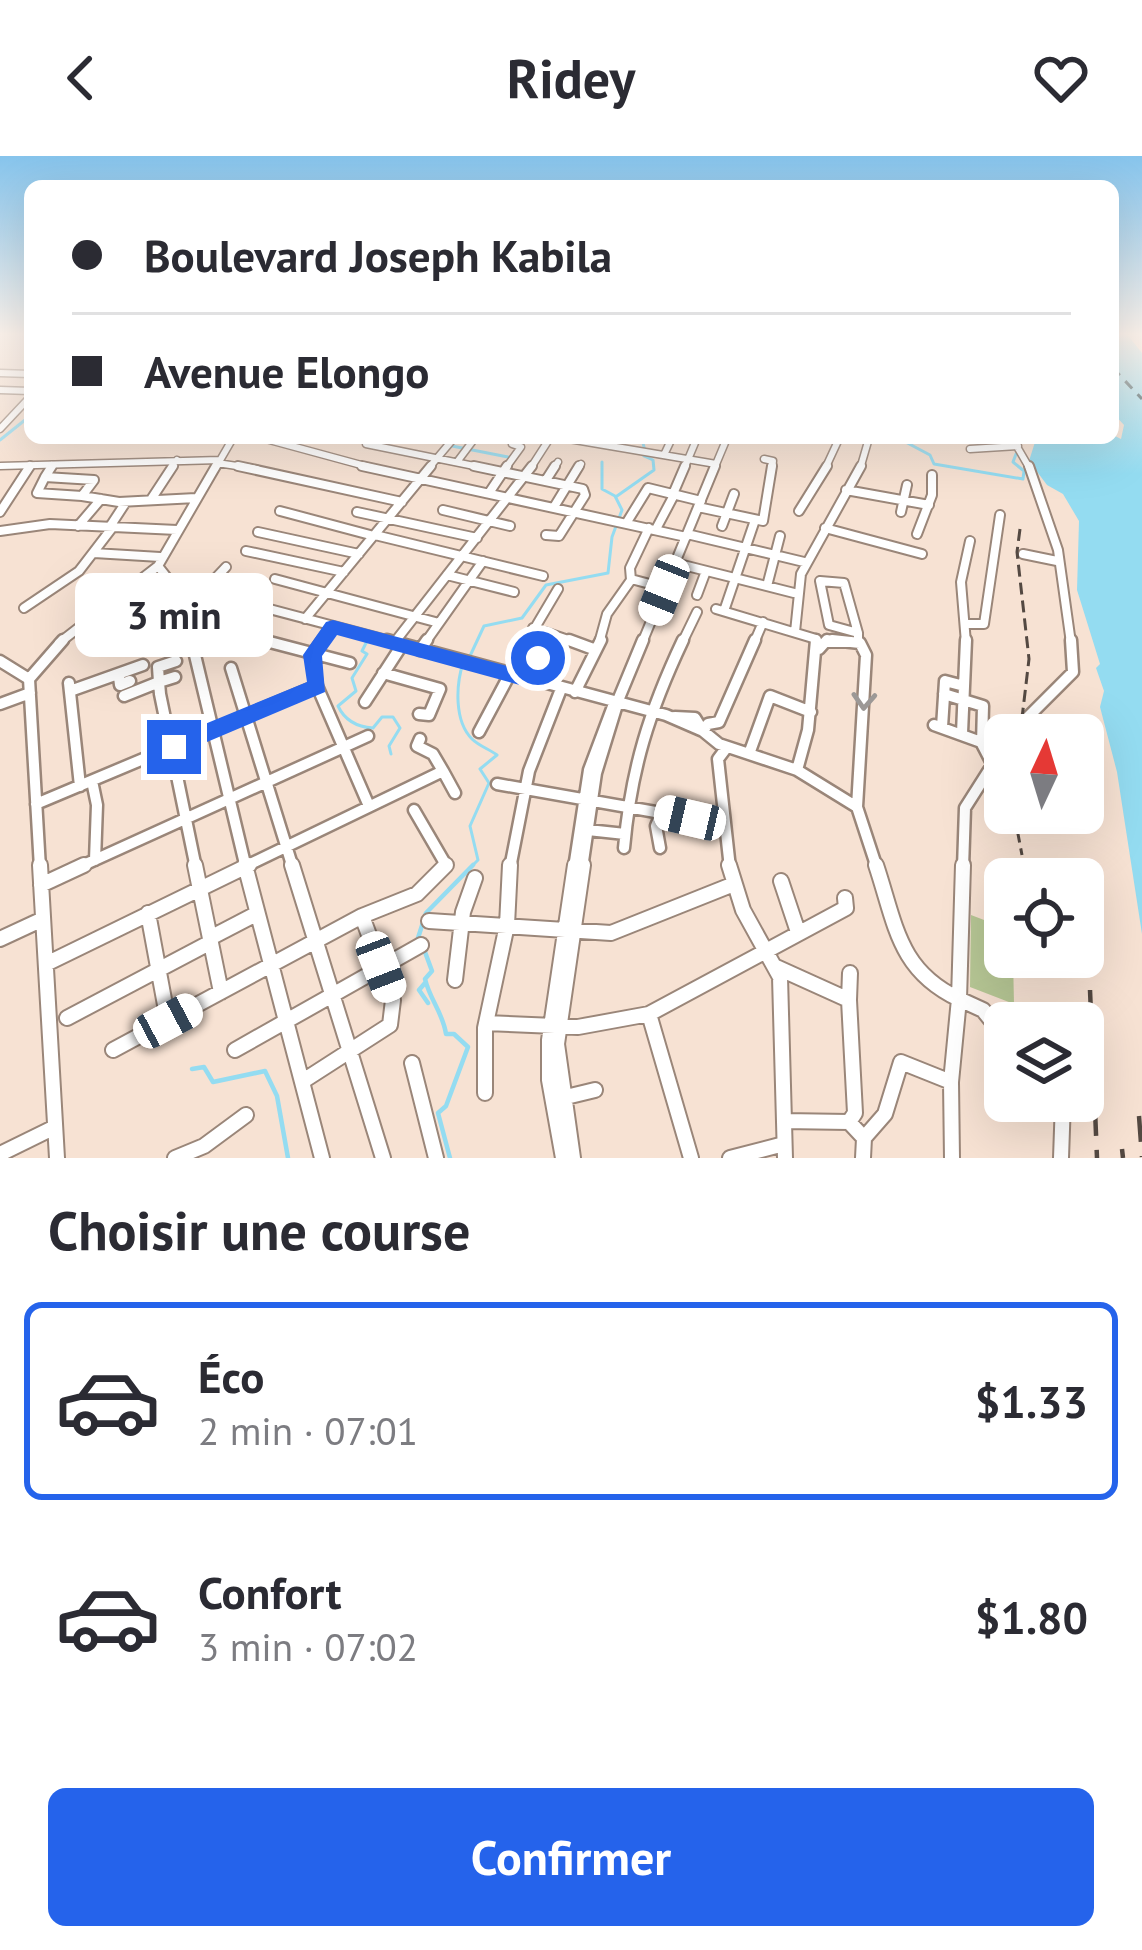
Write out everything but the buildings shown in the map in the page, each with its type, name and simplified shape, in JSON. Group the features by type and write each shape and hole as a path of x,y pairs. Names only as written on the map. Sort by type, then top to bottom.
{"street":[{"path":"0,429 24,401"},
{"path":"0,704 29,686 57,644 159,562 230,444"},
{"path":"294,444 307,454 804,562"},
{"path":"366,444 583,489 559,536 546,535"},
{"path":"305,619 449,444"},
{"path":"457,462 470,444"},
{"path":"489,493 521,446 512,444"},
{"path":"365,702 415,616 510,498 546,444"},
{"path":"599,444 716,464"},
{"path":"664,455 669,444"},
{"path":"485,1093 486,1023 507,926 510,867 530,766 568,691 596,650 607,614 631,579 630,568 695,444"},
{"path":"575,929 589,797 618,701 724,444"},
{"path":"799,512 837,444"},
{"path":"795,632 794,592 804,562 861,469 867,444"},
{"path":"970,449 1018,448 1048,519 1073,672 1031,714"},
{"path":"622,522 648,488 763,521 773,461 764,459"},
{"path":"152,498 177,460"},
{"path":"0,466 219,462 401,502"},
{"path":"546,481 558,462"},
{"path":"554,507 581,464"},
{"path":"52,465 37,494 126,502 196,499"},
{"path":"0,512 30,466"},
{"path":"917,534 932,475"},
{"path":"45,476 94,479 82,496"},
{"path":"902,512 907,485"},
{"path":"0,489 16,488"},
{"path":"846,490 928,505"},
{"path":"722,526 734,494"},
{"path":"78,526 101,500"},
{"path":"23,608 67,581 94,553 126,502"},
{"path":"443,510 510,526"},
{"path":"280,511 543,576"},
{"path":"356,512 477,538"},
{"path":"967,624 984,624 1000,514"},
{"path":"755,520 720,610 821,643 858,638"},
{"path":"0,531 50,524 177,530"},
{"path":"825,528 922,554"},
{"path":"258,532 359,554"},
{"path":"767,586 780,536"},
{"path":"962,734 967,624 962,590 970,541"},
{"path":"246,551 344,572"},
{"path":"94,553 159,562"},
{"path":"1022,554 1057,561"},
{"path":"420,650 483,561"},
{"path":"159,562 169,580 202,591 568,691 671,717 695,718 703,731 728,747 797,770 857,807"},
{"path":"675,563 794,592"},
{"path":"226,567 158,639 194,651 256,914 322,1158"},
{"path":"697,596 706,571"},
{"path":"447,575 514,592"},
{"path":"275,579 439,623"},
{"path":"631,579 665,588"},
{"path":"858,638 830,626 819,581 844,582 866,655 857,807 907,960 929,985 984,1011"},
{"path":"479,732 557,589"},
{"path":"962,590 987,596"},
{"path":"432,594 456,601"},
{"path":"588,830 625,841 628,804 650,710 697,612"},
{"path":"179,616 232,631"},
{"path":"703,731 708,724 719,722 763,622"},
{"path":"333,627 312,655 317,686 369,806"},
{"path":"533,628 596,650"},
{"path":"260,640 350,664"},
{"path":"797,770 821,643"},
{"path":"527,679 539,654"},
{"path":"0,661 29,686 57,1158"},
{"path":"176,661 158,667 159,682 221,992"},
{"path":"95,860 97,805 86,784 69,687 124,679 143,665"},
{"path":"232,668 383,1158"},
{"path":"0,673 14,670"},
{"path":"383,674 440,689 429,716 419,714"},
{"path":"124,695 175,677"},
{"path":"964,686 945,681 938,726 982,744"},
{"path":"36,805 317,686"},
{"path":"944,694 984,707 984,748"},
{"path":"749,754 771,696 811,712"},
{"path":"41,885 368,736"},
{"path":"420,739 417,746 433,754 455,793"},
{"path":"728,747 718,759 734,884 781,988 784,1121 784,1151 730,1158"},
{"path":"46,964 442,770"},
{"path":"952,1158 951,1082 959,999 965,808 984,781"},
{"path":"497,784 695,819 722,813"},
{"path":"563,1158 550,1080 575,929 589,797"},
{"path":"113,1051 362,916 417,894 445,868 414,810"},
{"path":"660,848 656,826 662,812"},
{"path":"455,980 462,952 461,923 475,878"},
{"path":"781,881 798,932"},
{"path":"429,921 627,930 734,884"},
{"path":"770,959 772,944 846,908 845,898"},
{"path":"148,913 168,1021"},
{"path":"67,1018 159,972 256,914"},
{"path":"304,1081 390,1025 394,1000 362,916"},
{"path":"0,939 43,920"},
{"path":"235,1050 421,945"},
{"path":"486,1023 555,1028 649,1014 770,959"},
{"path":"770,959 849,1000"},
{"path":"849,1122 855,1113 850,973"},
{"path":"649,1014 691,1158"},
{"path":"555,1028 573,1158"},
{"path":"864,1138 880,1128 889,1110 901,1062 951,1082"},
{"path":"412,1063 436,1158"},
{"path":"562,1097 595,1090"},
{"path":"175,1158 204,1146 246,1115"},
{"path":"784,1121 849,1122 864,1138 863,1158"},
{"path":"1061,1158 1062,1122"},
{"path":"0,1154 55,1126"}],"green space":[{"path":"971,915 984,920 984,978 1013,978 1014,1002 970,987"}],"water":[{"path":"1119,380 1142,380 1142,934 1117,772 1100,707 1104,691 1096,668 1100,664 1077,590 1079,521 1063,494 1047,485 1029,461 1034,444 1119,444"}],"waterway":[{"path":"0,440 24,421"},
{"path":"643,444 645,451"},
{"path":"909,444 930,455 934,464 1023,479 1024,471 1013,462 1016,454"},
{"path":"452,446 508,457"},
{"path":"617,496 654,470 653,460 644,456"},
{"path":"470,656 484,626 522,618 546,585 608,573 612,537 622,510 615,496 602,489 602,462"},
{"path":"355,636 367,641 362,651 367,654 352,678 356,691 338,706 357,725 373,728 382,717 393,717 400,728 389,746 391,754"},
{"path":"463,663 458,692 462,723 472,739 497,755 480,769 489,783 470,826 478,860 473,865"},
{"path":"418,938 426,913 473,865"},
{"path":"470,868 473,865"},
{"path":"425,952 432,971 425,979 446,1034 454,1034 468,1047 446,1106 438,1113 450,1158"},
{"path":"425,983 419,990 428,1003"},
{"path":"192,1069 204,1067 213,1082 265,1071 277,1096 288,1158"}],"ferry route":[{"path":"1124,380 1142,399"}],"railway":[{"path":"1020,529 1017,552 1029,659 1022,714"},
{"path":"1018,834 1022,855"},
{"path":"1090,990 1097,1158"},
{"path":"1139,1116 1142,1157"},
{"path":"1122,1149 1123,1158"}],"route":[{"path":"174,747 317,686 312,655 333,627 527,679 538,658"}]}
